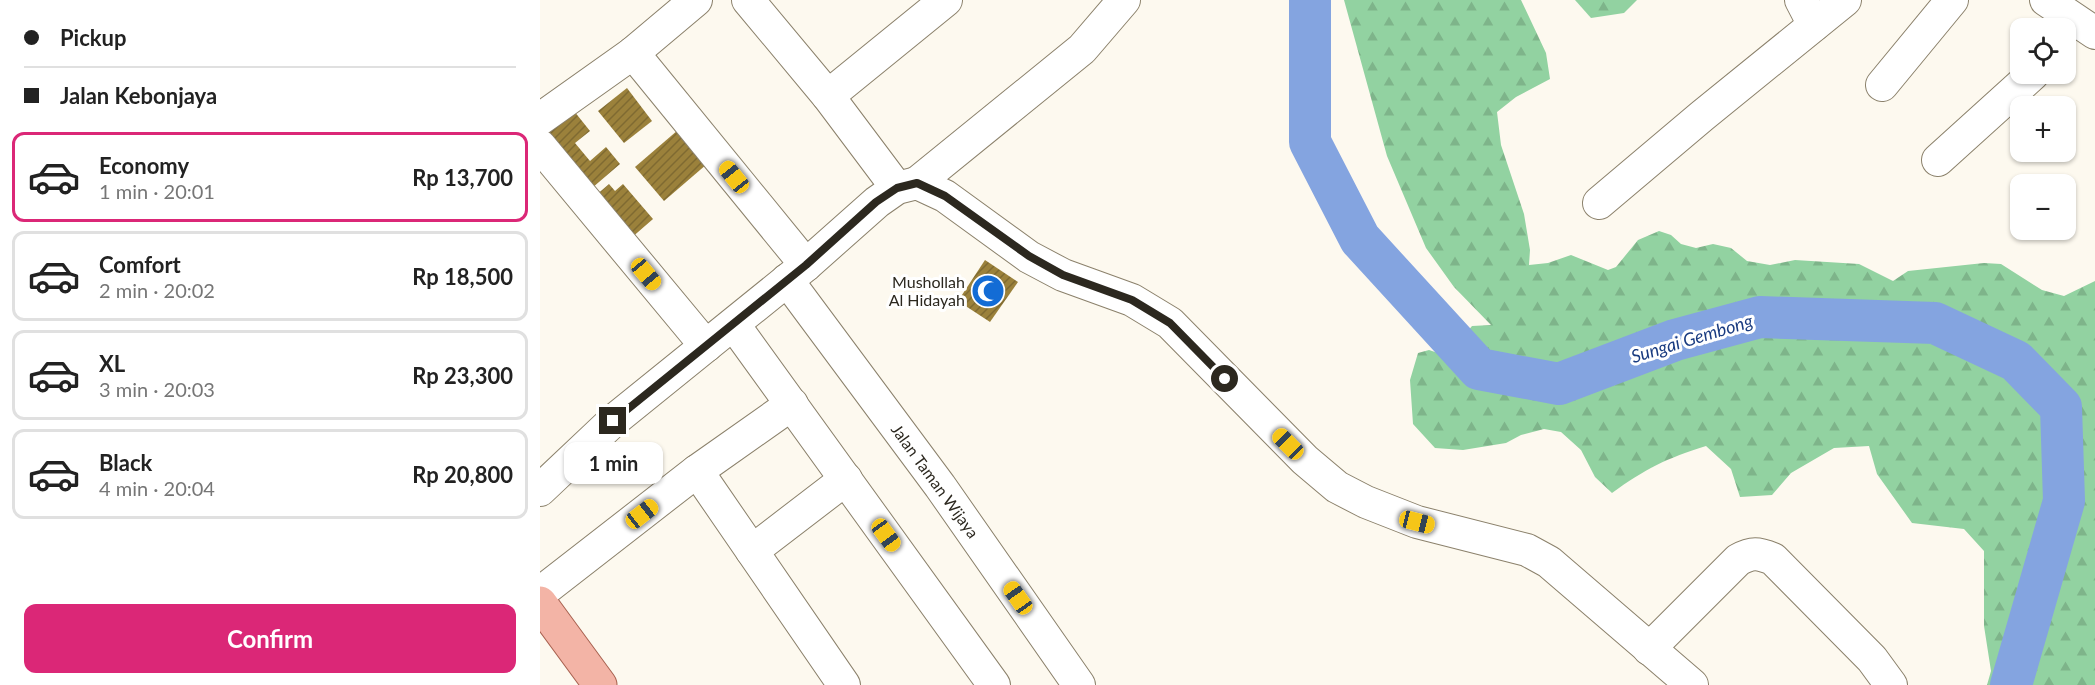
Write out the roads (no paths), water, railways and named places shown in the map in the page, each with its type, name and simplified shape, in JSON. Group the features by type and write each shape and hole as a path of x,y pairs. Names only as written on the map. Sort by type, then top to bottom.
{"main road":[{"path":"540,603 595,682"}],"street":[{"path":"540,119 633,53 696,0"},
{"path":"748,0 828,96 907,185 945,196 1029,256 1063,275 1132,300 1170,323 1305,460 1337,488 1417,522 1527,550 1549,562 1692,685"},
{"path":"828,96 946,0"},
{"path":"540,490 613,421 734,325 876,202 907,185 1082,49 1124,0"},
{"path":"1599,203 1807,13 1845,0"},
{"path":"1882,85 1952,0"},
{"path":"2046,0 2082,34"},
{"name":"Jalan Taman Wijaya","path":"633,53 797,272 940,486 1079,685"},
{"path":"1938,160 2022,84"},
{"path":"540,146 706,346"},
{"path":"734,325 994,685"},
{"path":"540,593 697,471 792,404"},
{"path":"697,471 844,685"},
{"path":"752,551 846,479"},
{"path":"1649,649 1738,560 1749,554 1760,553 1773,559 1872,659 1891,685"}],"waterway":[{"name":"Sungai Gembong","path":"1310,0 1310,142 1360,239 1479,369 1559,384 1675,340 1760,317 1935,323 2016,361 2061,407 2064,501 2011,685"}],"place":[{"name":"Mushollah Al Hidayah","path":"988,291"}]}
